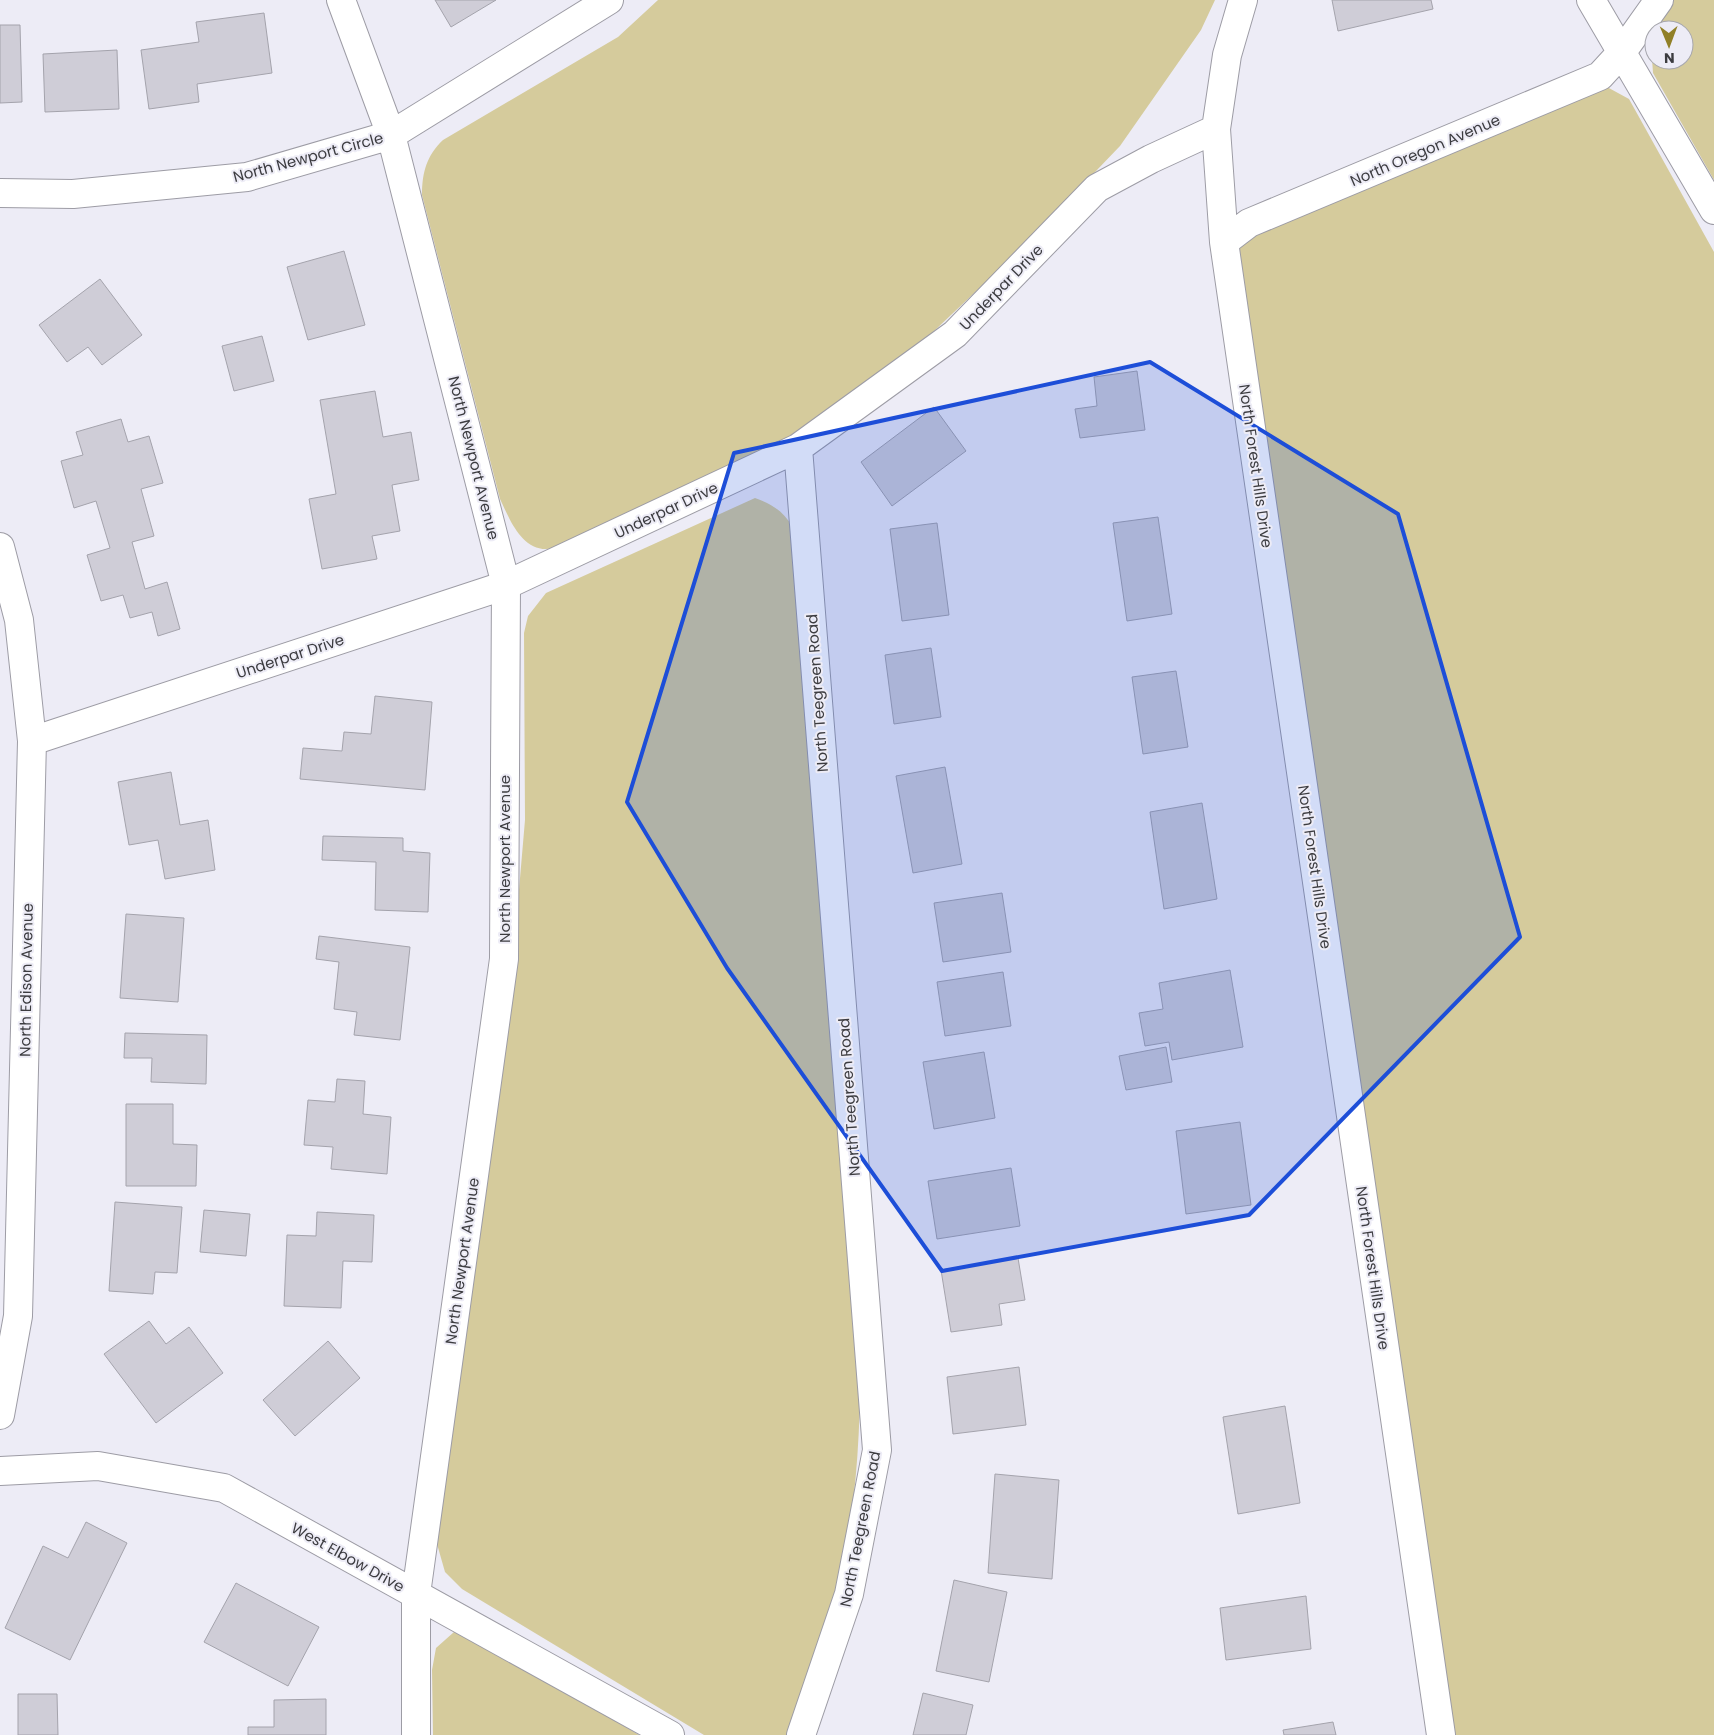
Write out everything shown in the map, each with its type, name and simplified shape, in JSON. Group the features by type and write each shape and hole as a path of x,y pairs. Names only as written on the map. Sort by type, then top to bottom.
{"street":[{"name":"North Newport Avenue","path":"341,0 391,136 506,585 504,959 416,1594 416,1735"},
{"name":"North Newport Circle","path":"0,193 73,194 247,177 391,136 609,0"},
{"name":"North Forest Hills Drive","path":"1243,0 1227,55 1216,129 1224,242 1441,1735"},
{"path":"1591,0 1714,210"},
{"name":"North Oregon Avenue","path":"1224,242 1249,223 1600,76 1622,52 1659,0"},
{"name":"Underpar Drive","path":"32,741 506,585 798,448 955,334 1097,188 1151,159 1216,129"},
{"name":"North Teegreen Road","path":"798,448 877,1450 850,1594 801,1735"},
{"name":"North Edison Avenue","path":"0,547 18,620 32,741 18,1316 0,1415"},
{"name":"West Elbow Drive","path":"0,1471 98,1466 224,1488 670,1735"}],"highlighted area":[{"path":"1150,362 1398,514 1520,937 1249,1215 942,1271 727,968 627,802 734,453"}],"shaded area":[{"path":"658,0 1215,0 1201,30 1120,146 1027,243 913,351 811,423 741,469 574,545 549,549 537,548 517,531 500,499 422,195 424,171 429,158 443,140 618,37"},
{"path":"1670,0 1714,0 1714,180 1653,73 1653,70 1694,70 1694,20 1659,20"},
{"path":"1607,87 1629,99 1714,252 1714,1735 1453,1735 1236,248 1265,215"},
{"path":"755,498 776,509 785,516 792,526 861,1342 859,1430 851,1519 846,1548 822,1634 790,1729 786,1735 704,1735 462,1589 445,1572 437,1544 514,948 525,820 524,633 528,616 546,593"},
{"path":"454,1632 469,1633 639,1735 433,1735 432,1670 436,1648"}],"building":[{"path":"435,0 496,0 451,27"},
{"path":"1332,0 1431,0 1433,9 1338,31"},
{"path":"264,13 272,73 197,84 199,102 149,109 141,50 199,42 196,22"},
{"path":"0,25 20,25 22,102 0,103"},
{"path":"117,50 119,109 45,112 43,54"},
{"path":"344,251 365,325 308,340 287,267"},
{"path":"100,279 142,335 102,365 88,347 67,362 39,325"},
{"path":"262,336 274,381 234,391 222,346"},
{"path":"1137,371 1145,430 1080,438 1075,409 1097,406 1094,377"},
{"path":"375,391 383,437 411,432 419,480 392,485 400,531 372,536 377,559 322,569 309,499 336,494 320,400"},
{"path":"934,407 966,451 892,506 861,462"},
{"path":"121,419 128,442 149,436 163,483 141,489 154,536 132,542 145,589 167,582 180,629 158,636 152,612 130,618 123,595 101,601 87,555 110,548 96,501 74,508 61,461 83,455 76,432"},
{"path":"1158,517 1172,614 1127,621 1113,523"},
{"path":"937,523 949,615 902,621 890,529"},
{"path":"931,648 941,717 894,724 885,655"},
{"path":"1176,671 1188,747 1143,754 1132,677"},
{"path":"375,696 432,702 425,790 300,779 303,748 342,751 344,732 371,734"},
{"path":"945,767 962,864 913,873 896,776"},
{"path":"171,772 180,825 208,820 215,870 165,879 158,840 129,845 118,782"},
{"path":"1202,803 1217,899 1164,909 1150,812"},
{"path":"323,836 403,838 403,851 430,853 428,912 375,910 376,862 322,860"},
{"path":"1002,893 1011,952 943,962 934,903"},
{"path":"126,914 184,918 178,1002 120,998"},
{"path":"319,936 410,947 400,1040 354,1035 357,1012 334,1009 339,962 316,959"},
{"path":"1230,970 1243,1047 1172,1060 1169,1042 1145,1046 1139,1013 1163,1009 1159,983"},
{"path":"1003,972 1011,1026 945,1036 937,982"},
{"path":"125,1033 207,1035 206,1084 151,1082 152,1058 124,1058"},
{"path":"1166,1047 1172,1082 1126,1090 1119,1056"},
{"path":"984,1052 995,1118 934,1129 923,1062"},
{"path":"337,1079 365,1081 363,1114 391,1117 387,1174 331,1169 333,1147 304,1145 308,1100 335,1102"},
{"path":"126,1104 173,1104 173,1144 197,1145 196,1186 126,1186"},
{"path":"1240,1122 1251,1205 1186,1214 1176,1131"},
{"path":"1011,1168 1020,1226 937,1239 928,1181"},
{"path":"115,1202 182,1207 177,1273 155,1272 153,1294 109,1291"},
{"path":"204,1210 250,1214 246,1256 200,1252"},
{"path":"317,1212 374,1215 372,1262 343,1261 341,1308 284,1306 287,1235 316,1236"},
{"path":"1018,1258 1025,1300 999,1304 1002,1325 951,1332 941,1270"},
{"path":"149,1321 166,1344 189,1327 223,1373 156,1423 104,1354"},
{"path":"328,1341 360,1378 295,1436 263,1400"},
{"path":"1019,1367 1026,1425 953,1434 947,1377"},
{"path":"1285,1406 1300,1503 1238,1514 1223,1417"},
{"path":"995,1474 1059,1480 1052,1579 988,1573"},
{"path":"86,1522 127,1543 70,1660 5,1628 43,1546 68,1558"},
{"path":"954,1580 1007,1592 989,1682 936,1671"},
{"path":"236,1583 319,1627 288,1686 204,1642"},
{"path":"1306,1596 1311,1649 1226,1660 1220,1608"},
{"path":"923,1693 973,1705 966,1735 913,1735"},
{"path":"18,1694 57,1694 58,1735 18,1735"},
{"path":"326,1699 326,1735 248,1735 248,1727 274,1727 274,1700"},
{"path":"1333,1722 1336,1735 1284,1735 1283,1730"}]}
